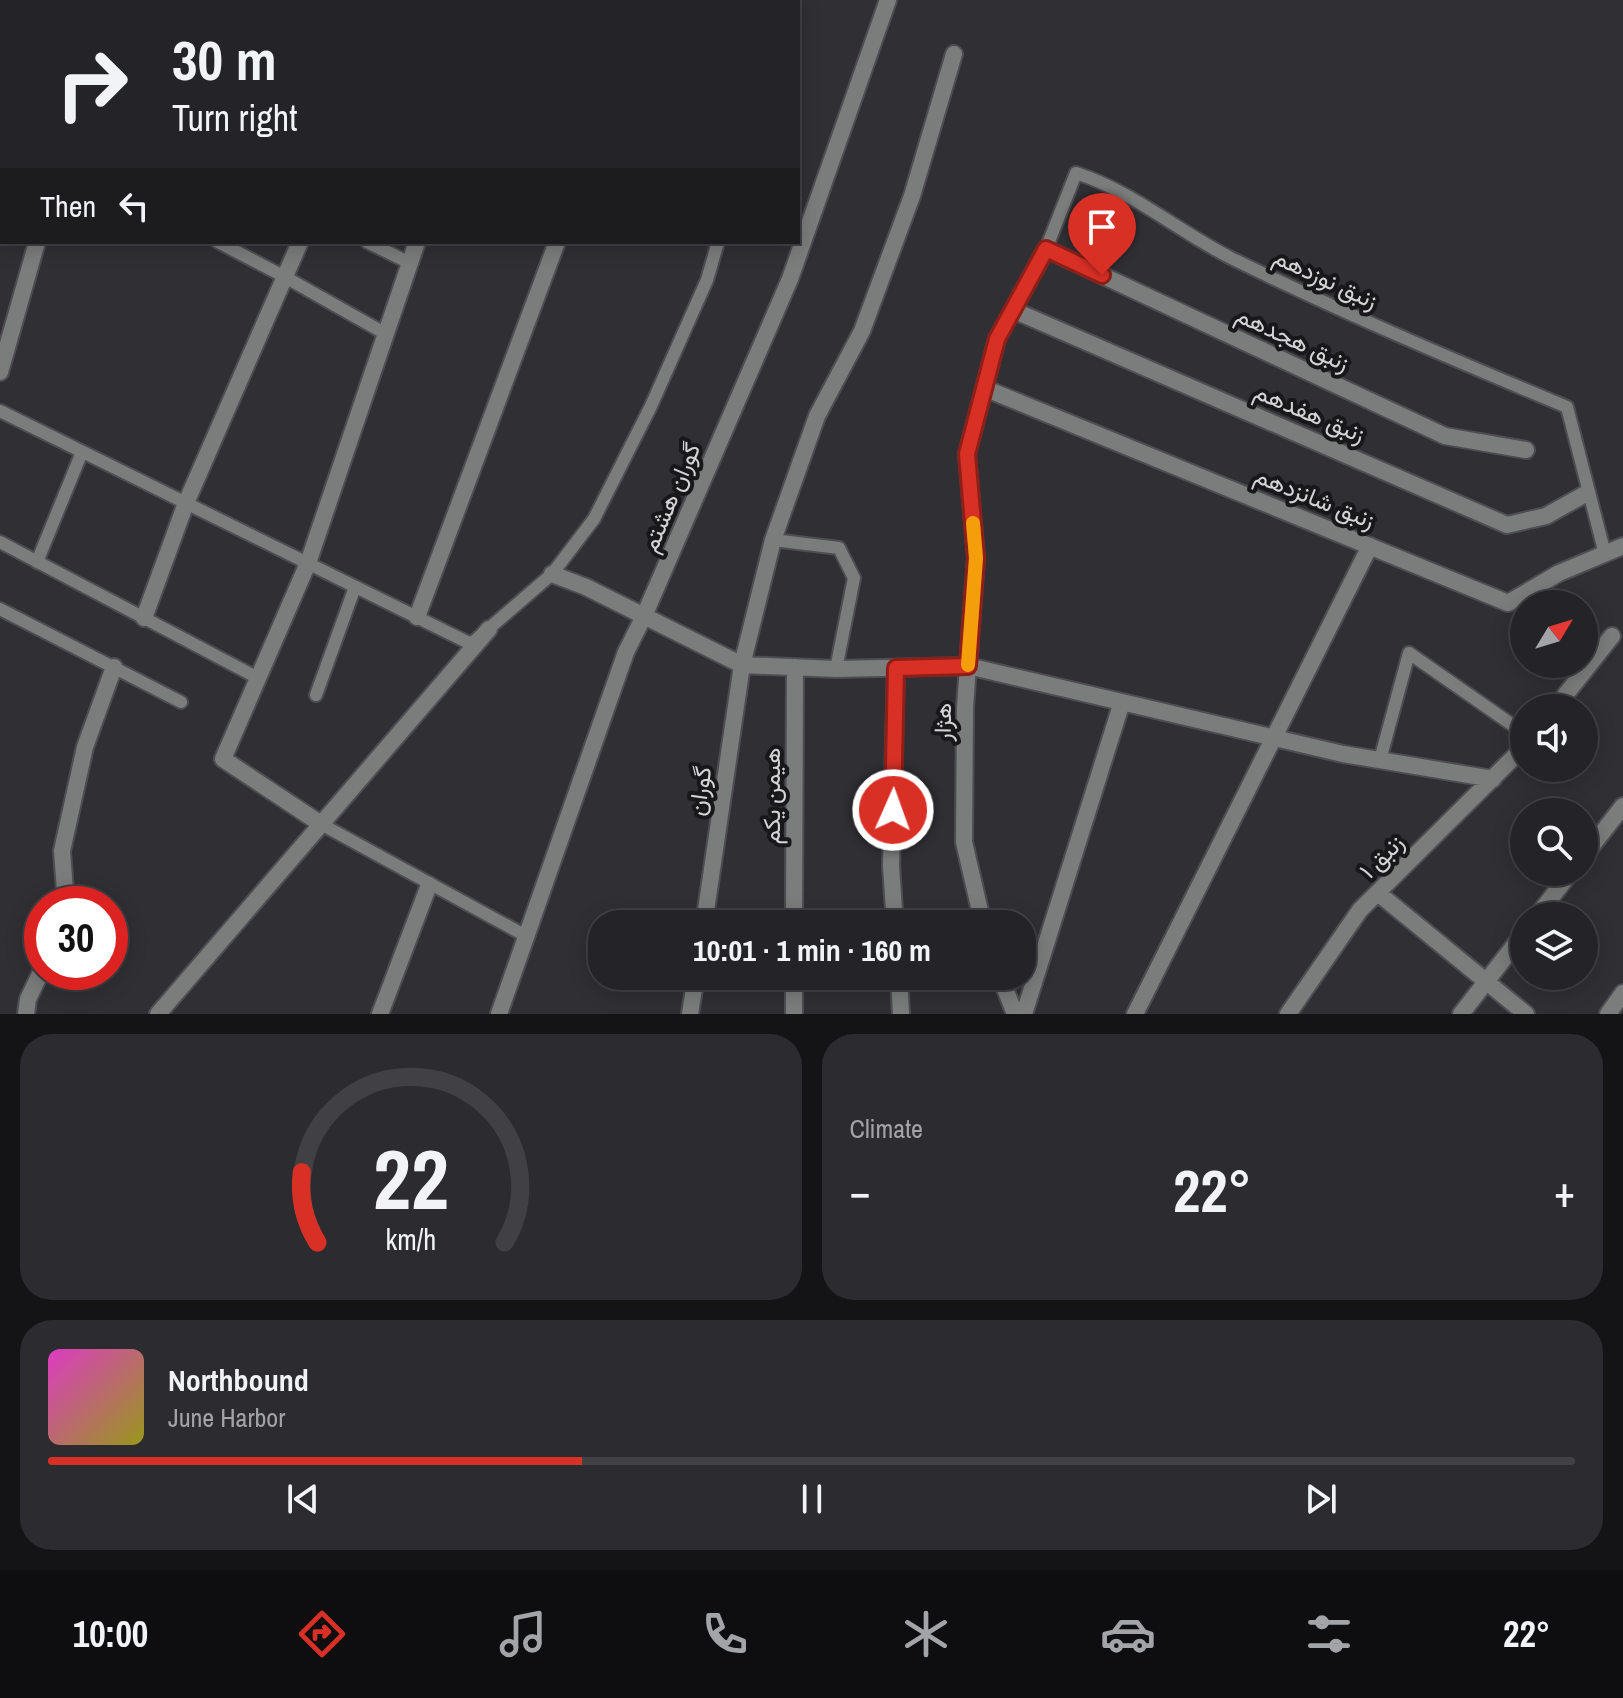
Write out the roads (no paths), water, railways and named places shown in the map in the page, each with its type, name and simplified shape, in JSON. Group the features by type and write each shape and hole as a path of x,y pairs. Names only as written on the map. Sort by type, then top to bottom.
{"street":[{"name":"گوران هشتم","path":"499,1014 626,652 790,279 888,0"},
{"name":"گوران","path":"706,910 742,665 773,540 817,416 868,316 912,196 954,54"},
{"path":"0,372 36,244"},
{"path":"144,618 186,503 299,244"},
{"path":"321,824 223,759 308,563 416,244"},
{"path":"417,617 556,244"},
{"name":"هژار","path":"980,910 964,842 968,666 976,558 967,454 997,339 1046,249"},
{"name":"زنبق هجدهم","path":"1046,249 1445,436 1526,450"},
{"name":"زنبق هفدهم","path":"1013,310 1507,525 1546,516 1587,493"},
{"name":"زنبق شانزدهم","path":"984,388 1508,603 1559,573 1623,546"},
{"path":"1135,1014 1370,546"},
{"path":"552,574 586,587 742,665 836,669 968,666 1274,738 1493,779"},
{"path":"158,1014 489,629"},
{"path":"1566,694 1612,636"},
{"path":"65,886 62,851 85,747 114,667"},
{"name":"هیمن یکم","path":"794,910 795,667"},
{"path":"894,910 891,866 896,668"},
{"path":"1024,1014 1122,702"},
{"name":"زنبق ۱","path":"1288,1014 1360,910 1510,761"},
{"path":"1598,838 1623,806"},
{"path":"380,1014 429,885"},
{"path":"1548,902 1560,886"},
{"path":"1378,893 1526,1014"},
{"path":"1461,1014 1510,951"},
{"path":"26,1014 32,990"},
{"path":"690,1014 694,990"},
{"path":"794,990 794,1014"},
{"path":"900,990 901,1014"},
{"path":"1006,990 1015,1014"},
{"path":"1608,1014 1623,993"}],"lane":[{"name":"زنبق نوزدهم","path":"1046,249 1076,173 1105,183 1228,256 1446,357 1567,407 1587,493"},
{"path":"222,244 386,334"},
{"path":"371,244 410,263"},
{"path":"0,411 471,644 552,574 594,519 651,406 707,280 717,244"},
{"path":"37,562 82,452"},
{"path":"1587,493 1605,554"},
{"path":"773,540 839,548 854,578 836,669"},
{"path":"0,542 258,678"},
{"path":"316,695 355,587"},
{"path":"0,609 181,702"},
{"path":"1380,760 1409,653 1510,723"},
{"path":"321,824 526,936"}]}
